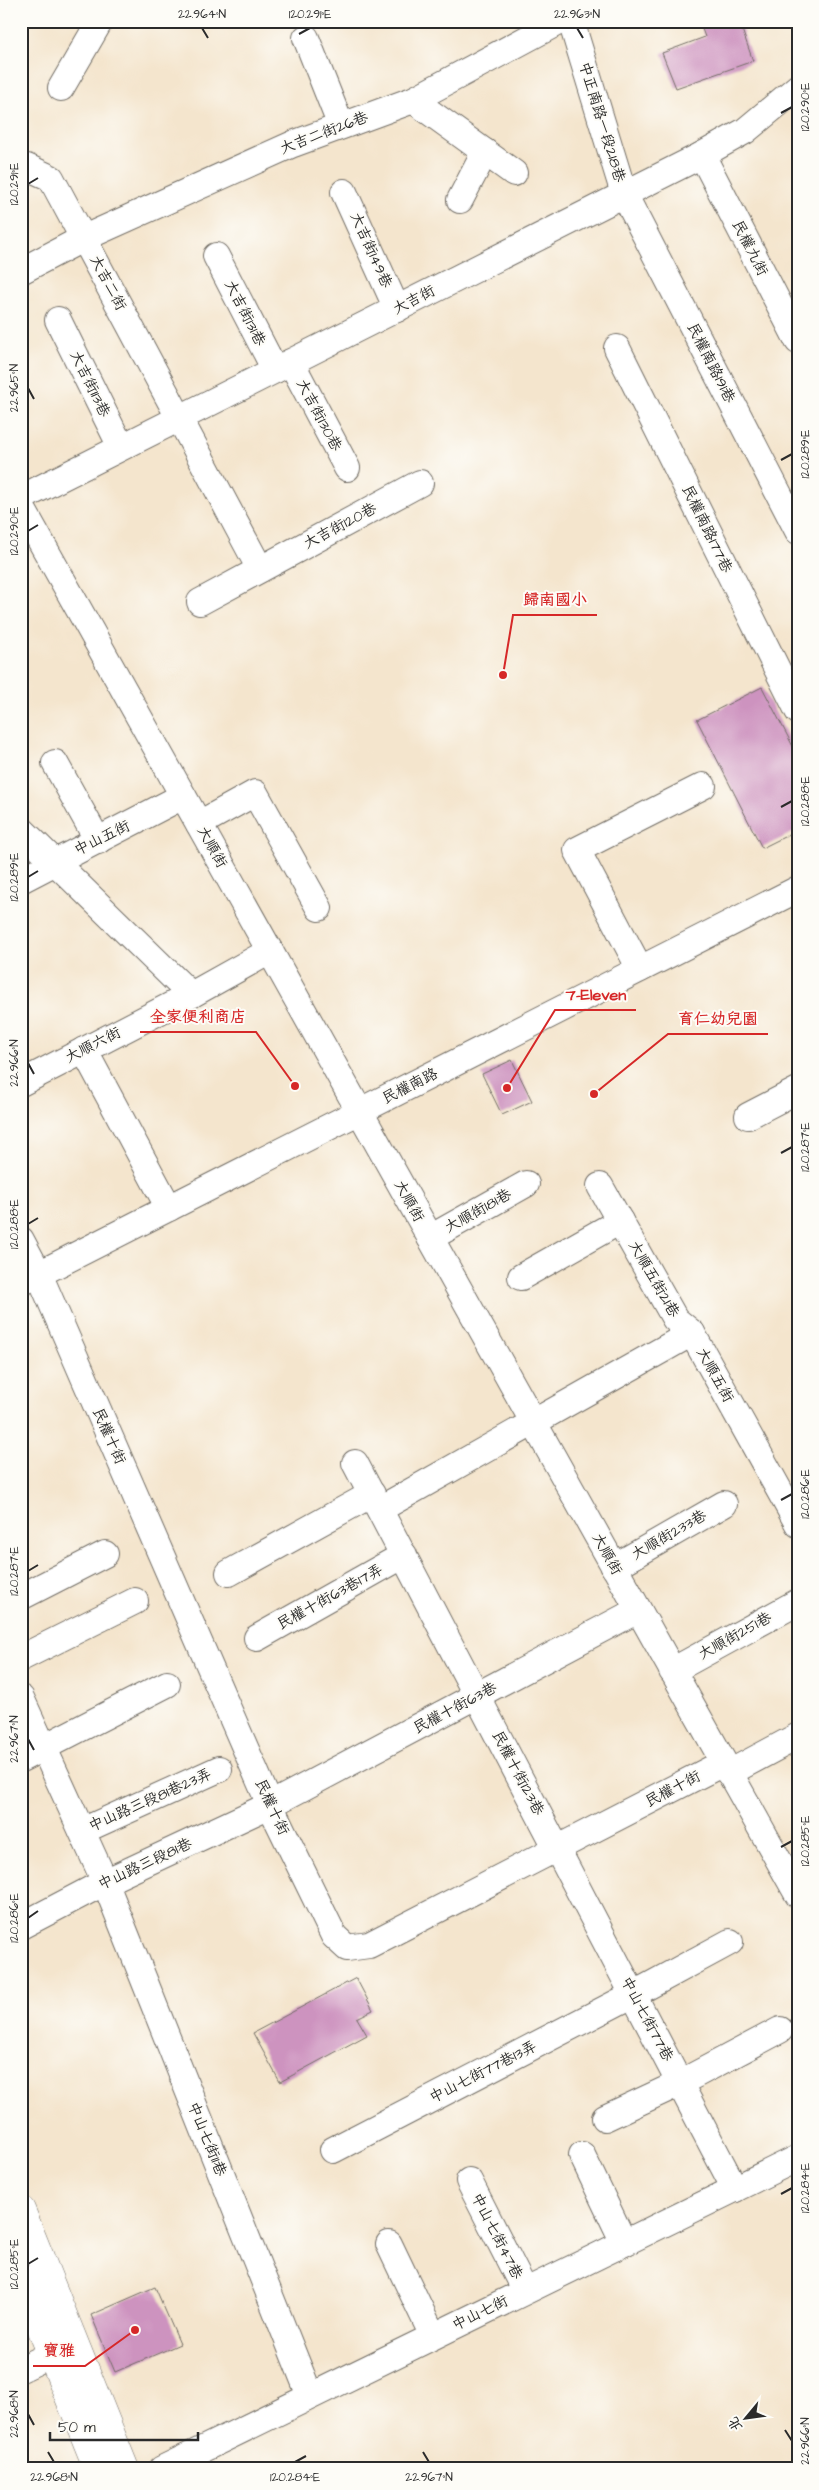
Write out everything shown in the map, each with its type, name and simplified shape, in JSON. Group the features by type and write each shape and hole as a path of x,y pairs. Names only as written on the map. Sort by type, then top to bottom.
{"main road":[{"path":"21,2210 125,2469"},
{"path":"21,2278 98,2469"}],"street":[{"path":"61,88 100,21"},
{"name":"大吉二街26巷","path":"21,271 84,238 293,144 413,100 560,21"},
{"name":"中正南路一段218巷","path":"571,21 624,194"},
{"path":"306,38 341,126"},
{"name":"大吉街","path":"21,498 702,155 745,131 798,87"},
{"path":"413,100 514,173"},
{"path":"460,200 485,152"},
{"name":"民權九街","path":"702,155 790,305 798,341"},
{"name":"大吉二街","path":"21,170 27,167 51,178 180,418"},
{"name":"大吉街149巷","path":"344,192 398,308"},
{"name":"民權南路191巷","path":"624,194 789,492 798,531"},
{"name":"大吉街131巷","path":"216,256 283,366"},
{"name":"大吉街113巷","path":"58,320 121,447"},
{"name":"民權南路177巷","path":"617,348 798,711"},
{"name":"大吉街130巷","path":"283,366 347,468"},
{"path":"180,418 260,570"},
{"name":"大吉街120巷","path":"200,602 420,483"},
{"name":"大順街","path":"21,506 798,1896"},
{"path":"55,763 98,841"},
{"path":"640,969 578,850 703,786"},
{"path":"199,824 255,793 320,908"},
{"name":"中山五街","path":"21,880 183,796"},
{"path":"21,829 192,995"},
{"name":"民權南路","path":"30,1278 798,889"},
{"name":"大順六街","path":"21,1083 192,995 270,951"},
{"path":"84,1050 169,1208"},
{"path":"748,1116 798,1090"},
{"name":"大順街181巷","path":"430,1238 526,1184"},
{"name":"大順五街21巷","path":"600,1186 675,1319 692,1333"},
{"path":"521,1277 620,1221"},
{"name":"民權十街","path":"21,1240 30,1278 270,1805 334,1936 347,1948 369,1945 558,1849 726,1768"},
{"name":"大順五街","path":"376,1501 533,1422 692,1333 798,1524"},
{"path":"355,1463 478,1696"},
{"path":"229,1573 376,1501"},
{"name":"大順街233巷","path":"614,1567 724,1504"},
{"path":"21,1597 105,1554"},
{"name":"民權十街63巷17弄","path":"256,1638 404,1555"},
{"path":"21,1658 135,1600"},
{"name":"大順街251巷","path":"672,1671 798,1602"},
{"name":"民權十街63巷","path":"270,1805 638,1610"},
{"path":"32,1753 167,1684"},
{"name":"民權十街123巷","path":"478,1696 558,1849"},
{"name":"中山路三段81巷23弄","path":"21,1698 32,1753 82,1830 106,1882"},
{"path":"726,1768 798,1736"},
{"name":"中山路三段81巷23弄","path":"82,1830 219,1769"},
{"name":"中山路三段81巷","path":"21,1926 106,1882 270,1805"},
{"name":"中山七街77巷","path":"558,1849 735,2189"},
{"name":"中山七街11巷","path":"106,1882 310,2396"},
{"name":"中山七街77巷13弄","path":"333,2150 634,1994 730,1942"},
{"path":"605,2118 680,2083 780,2030"},
{"path":"582,2155 624,2243"},
{"name":"中山七街","path":"162,2469 798,2158"},
{"name":"中山七街47巷","path":"469,2181 525,2291"},
{"path":"389,2244 433,2336"},
{"path":"21,2370 52,2354"}],"building":[{"path":"699,21 739,21 753,61 676,88 662,53 705,37"},
{"path":"762,687 798,756 798,830 762,848 697,720"},
{"path":"512,1060 532,1101 502,1115 482,1074"},
{"path":"356,1978 373,2010 357,2018 367,2035 280,2082 253,2033"},
{"path":"155,2287 180,2344 115,2372 91,2315"}],"place":[{"name":"歸南國小","path":"503,675"},
{"name":"全家便利商店","path":"295,1086"},
{"name":"7-Eleven","path":"507,1088"},
{"name":"育仁幼兒園","path":"594,1094"},
{"name":"寶雅","path":"135,2330"}]}
